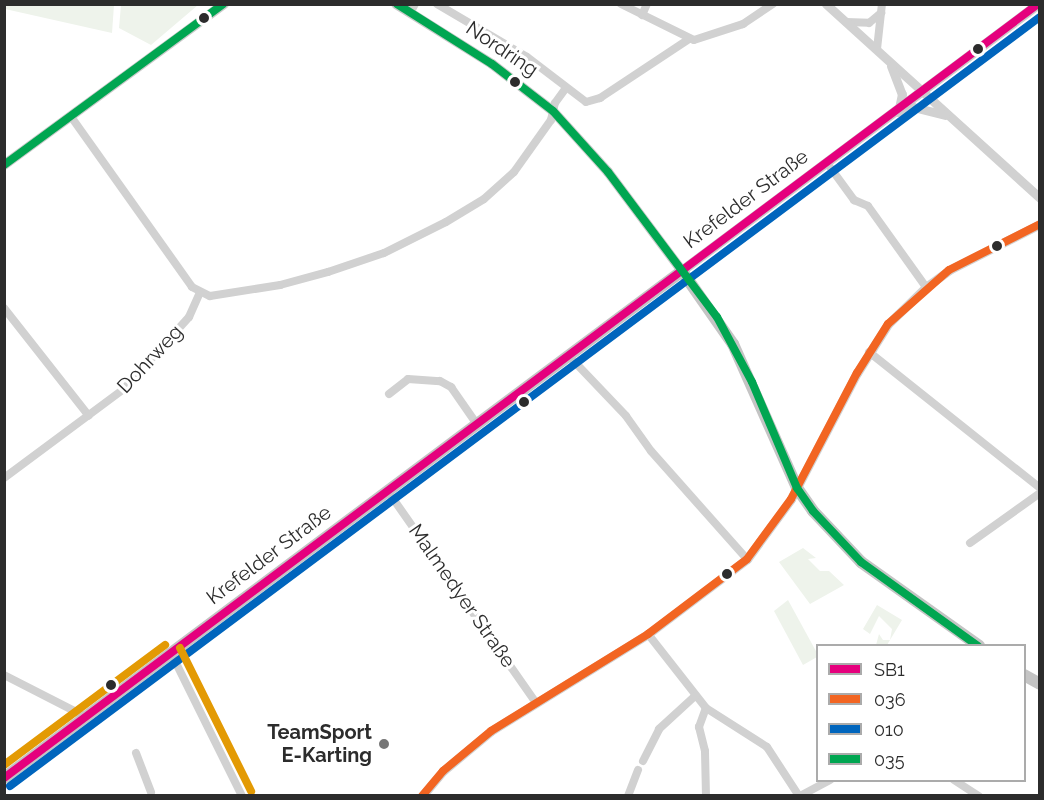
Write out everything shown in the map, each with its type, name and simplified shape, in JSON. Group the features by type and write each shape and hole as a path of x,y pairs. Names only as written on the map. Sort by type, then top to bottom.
{"main road":[{"path":"4,165 72,118 224,4"},
{"name":"Nordring","path":"396,4 412,9 492,64 553,111 608,172 733,344 797,488 861,562 978,644"},
{"name":"Krefelder Straße","path":"4,778 1039,4"},
{"path":"1026,676 1040,684"}],"street":[{"name":"Nordring","path":"437,4 527,57 586,102 595,101 689,39"},
{"path":"621,4 689,39 699,39 743,24 773,4"},
{"path":"642,15 647,4"},
{"path":"826,4 1040,198"},
{"path":"846,22 869,23 882,9"},
{"path":"877,49 882,9"},
{"path":"885,56 899,84 896,111 914,107 947,116"},
{"path":"72,118 115,183 192,287 210,296 248,292 328,272 384,252 446,222 484,199 514,172 551,120 553,111 566,88"},
{"path":"827,163 854,200 868,206 926,286"},
{"path":"422,795 442,771 480,740 648,634 747,559 771,531 797,488 869,352 888,324 926,286 975,254 1040,224"},
{"path":"1025,231 1040,230"},
{"name":"Dohrweg","path":"4,478 89,416 150,364 189,317 200,292"},
{"path":"4,308 89,416"},
{"path":"4,321 15,323"},
{"path":"869,352 984,440 1040,488"},
{"path":"568,355 626,416 651,451 747,559"},
{"path":"389,394 416,377 440,381 451,387 476,423"},
{"name":"Malmedyer Straße","path":"387,490 537,703"},
{"path":"970,543 1040,493"},
{"path":"648,634 706,708 767,747 800,795 826,782"},
{"path":"171,653 242,795"},
{"path":"4,675 86,717"},
{"path":"643,761 659,729 695,696"},
{"path":"706,708 699,727 705,751 706,795"},
{"path":"136,753 153,794"},
{"path":"628,795 638,770"},
{"path":"957,782 978,795"}],"shaded area":[{"path":"5,4 114,5 112,33 5,9"},
{"path":"121,4 198,5 151,45 119,28"},
{"path":"803,548 816,558 808,559 820,571 829,571 844,585 810,604 779,562"},
{"path":"788,600 816,651 816,658 803,665 774,611"},
{"path":"877,605 902,620 890,640 892,629 879,616 870,634 863,629"},
{"path":"879,634 883,640 890,640 888,644 876,644"}],"transit line":[{"name":"035","path":"4,165 223,4"},
{"name":"035","path":"397,4 492,64 553,111 608,172 717,317 752,382 797,488 813,511 861,562 975,644"},
{"name":"SB1","path":"4,778 1038,4"},
{"name":"010","path":"10,786 1040,17"},
{"name":"036","path":"422,796 443,771 491,731 648,634 747,559 791,499 857,373 888,324 949,270 1040,224"},
{"path":"4,765 165,645"},
{"path":"180,648 251,791"}],"place":[{"name":"TeamSport E-Karting","path":"384,744"}]}
